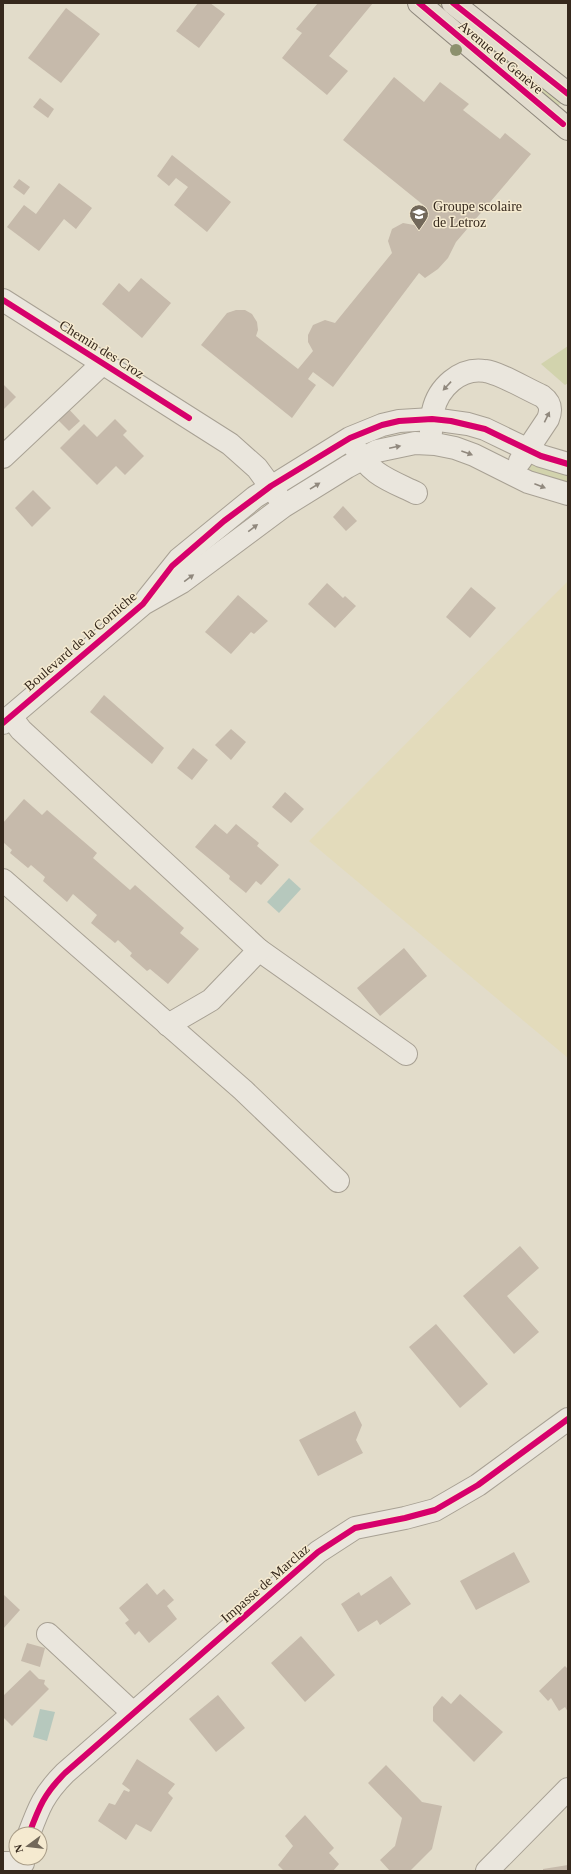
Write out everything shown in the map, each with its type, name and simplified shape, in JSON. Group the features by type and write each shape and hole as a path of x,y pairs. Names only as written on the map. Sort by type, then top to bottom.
{"main road":[{"name":"Avenue de Genève","path":"419,3 568,129"},
{"name":"Avenue de Genève","path":"453,3 568,94"}],"street":[{"name":"Chemin des Croz","path":"3,300 230,444 248,458 271,486 284,506"},
{"path":"3,457 102,364"},
{"path":"430,444 432,419 437,398 444,388 453,380 471,371 486,371 547,400 550,406 550,413 512,474"},
{"name":"Boulevard de la Corniche","path":"7,720 143,604 179,559 234,513 271,486 350,438 382,425 399,421 432,419 457,422 485,429 527,449 556,461 568,464"},
{"path":"350,438 362,458 371,468 383,477 416,493"},
{"name":"Boulevard de la Corniche","path":"143,604 182,582 284,506 362,458 377,451 396,446 430,444 455,448 545,489 568,494"},
{"path":"7,720 21,730 259,950 406,1054"},
{"path":"3,880 243,1090 338,1181"},
{"path":"168,1024 211,1000 259,950"},
{"name":"Impasse de Marclaz","path":"32,1826 37,1810 49,1789 133,1713 318,1552 355,1528 405,1518 435,1510 478,1485 568,1419"},
{"path":"48,1634 133,1713"},
{"path":"487,1871 568,1789"}],"shaded area":[{"path":"568,581 568,1058 309,841"},
{"path":"289,878 301,889 279,913 267,902"},
{"path":"40,1709 55,1712 47,1741 33,1737"}],"green space":[{"path":"435,3 445,3 563,101 558,106"},
{"path":"568,346 568,383 565,385 541,364"},
{"path":"530,461 568,474 568,483 526,470"}],"building":[{"path":"198,3 210,3 225,14 199,48 176,31"},
{"path":"318,3 373,3 329,56 348,71 327,95 282,58 302,33 296,29"},
{"path":"66,8 100,34 61,83 28,58"},
{"path":"394,77 424,102 440,82 469,104 463,110 500,139 505,133 531,154 456,242 448,258 438,269 425,278 419,273 333,387 313,372 308,379 316,385 292,418 201,345 227,313 236,310 245,310 252,314 257,322 258,330 256,336 298,369 313,351 308,342 308,335 313,325 325,320 335,323 392,253 388,241 392,229 403,223 414,225 427,208 343,140"},
{"path":"40,98 54,109 48,118 33,107"},
{"path":"172,155 231,202 207,232 174,205 188,187 176,178 169,186 157,176"},
{"path":"19,179 30,187 24,195 13,187"},
{"path":"59,183 92,208 76,229 64,219 39,251 7,227 24,205 36,214"},
{"path":"141,278 171,303 142,338 102,304 119,283 129,292"},
{"path":"3,384 16,397 3,410"},
{"path":"65,405 80,421 69,431 54,416"},
{"path":"115,419 127,431 123,435 144,456 125,475 116,466 97,485 60,448 84,424 97,437"},
{"path":"33,490 51,508 32,527 15,508"},
{"path":"343,506 357,521 346,531 333,517"},
{"path":"327,583 343,598 345,596 356,606 335,628 308,604"},
{"path":"471,587 496,608 470,638 446,617"},
{"path":"238,595 268,621 254,634 251,632 231,654 205,632"},
{"path":"104,695 164,748 152,764 90,712"},
{"path":"231,729 246,742 231,760 215,745"},
{"path":"193,748 208,760 192,780 177,768"},
{"path":"285,792 304,809 291,823 272,807"},
{"path":"24,799 42,815 47,810 97,853 93,858 130,890 135,885 184,928 180,933 199,949 168,984 150,969 147,971 130,956 132,953 118,940 115,943 91,923 97,915 73,894 67,902 43,881 45,877 31,865 28,868 10,853 12,850 3,842 3,823"},
{"path":"215,824 227,834 236,824 259,843 257,846 279,865 261,885 256,881 246,893 229,879 230,876 195,847"},
{"path":"404,948 427,976 380,1016 357,988"},
{"path":"520,1246 539,1268 507,1296 539,1332 514,1354 463,1296"},
{"path":"436,1324 488,1384 460,1408 409,1347"},
{"path":"355,1411 362,1425 356,1440 363,1453 318,1476 299,1440"},
{"path":"514,1552 530,1582 476,1610 460,1581"},
{"path":"391,1576 411,1604 380,1625 377,1620 358,1632 341,1604 359,1592 361,1596"},
{"path":"147,1583 157,1595 164,1589 174,1600 167,1606 177,1619 149,1643 139,1631 135,1635 125,1623 129,1620 119,1608"},
{"path":"3,1594 20,1610 3,1629"},
{"path":"301,1636 335,1675 305,1702 271,1663"},
{"path":"27,1643 45,1648 40,1667 21,1661"},
{"path":"565,1666 568,1669 568,1712 565,1707 559,1711 551,1698 548,1701 539,1691"},
{"path":"30,1670 39,1679 45,1680 44,1684 49,1689 12,1726 3,1717 3,1696"},
{"path":"460,1694 503,1732 474,1762 433,1721 433,1707 442,1696 451,1704"},
{"path":"218,1695 245,1728 216,1752 189,1719"},
{"path":"137,1759 175,1784 168,1793 173,1798 151,1832 136,1824 126,1840 98,1821 109,1803 115,1805 124,1790 129,1792 130,1790 122,1784"},
{"path":"386,1765 422,1802 442,1806 432,1849 410,1871 390,1871 380,1860 395,1846 402,1818 368,1783"},
{"path":"305,1815 334,1848 329,1853 339,1864 333,1871 284,1871 278,1865 293,1846 285,1836"},
{"path":"568,1865 568,1871 543,1871 543,1869"}],"cycle path":[{"path":"419,3 563,124"},
{"path":"453,3 568,94"},
{"path":"3,300 189,418"},
{"path":"3,723 143,604 172,566 224,521 271,486 350,438 382,425 399,421 432,419 451,421 485,429 541,456 568,464"},
{"path":"32,1826 47,1794 65,1773 318,1552 355,1528 405,1518 435,1510 478,1485 568,1419"}],"place":[{"name":"Groupe scolaire de Letroz","path":"419,231"}]}
